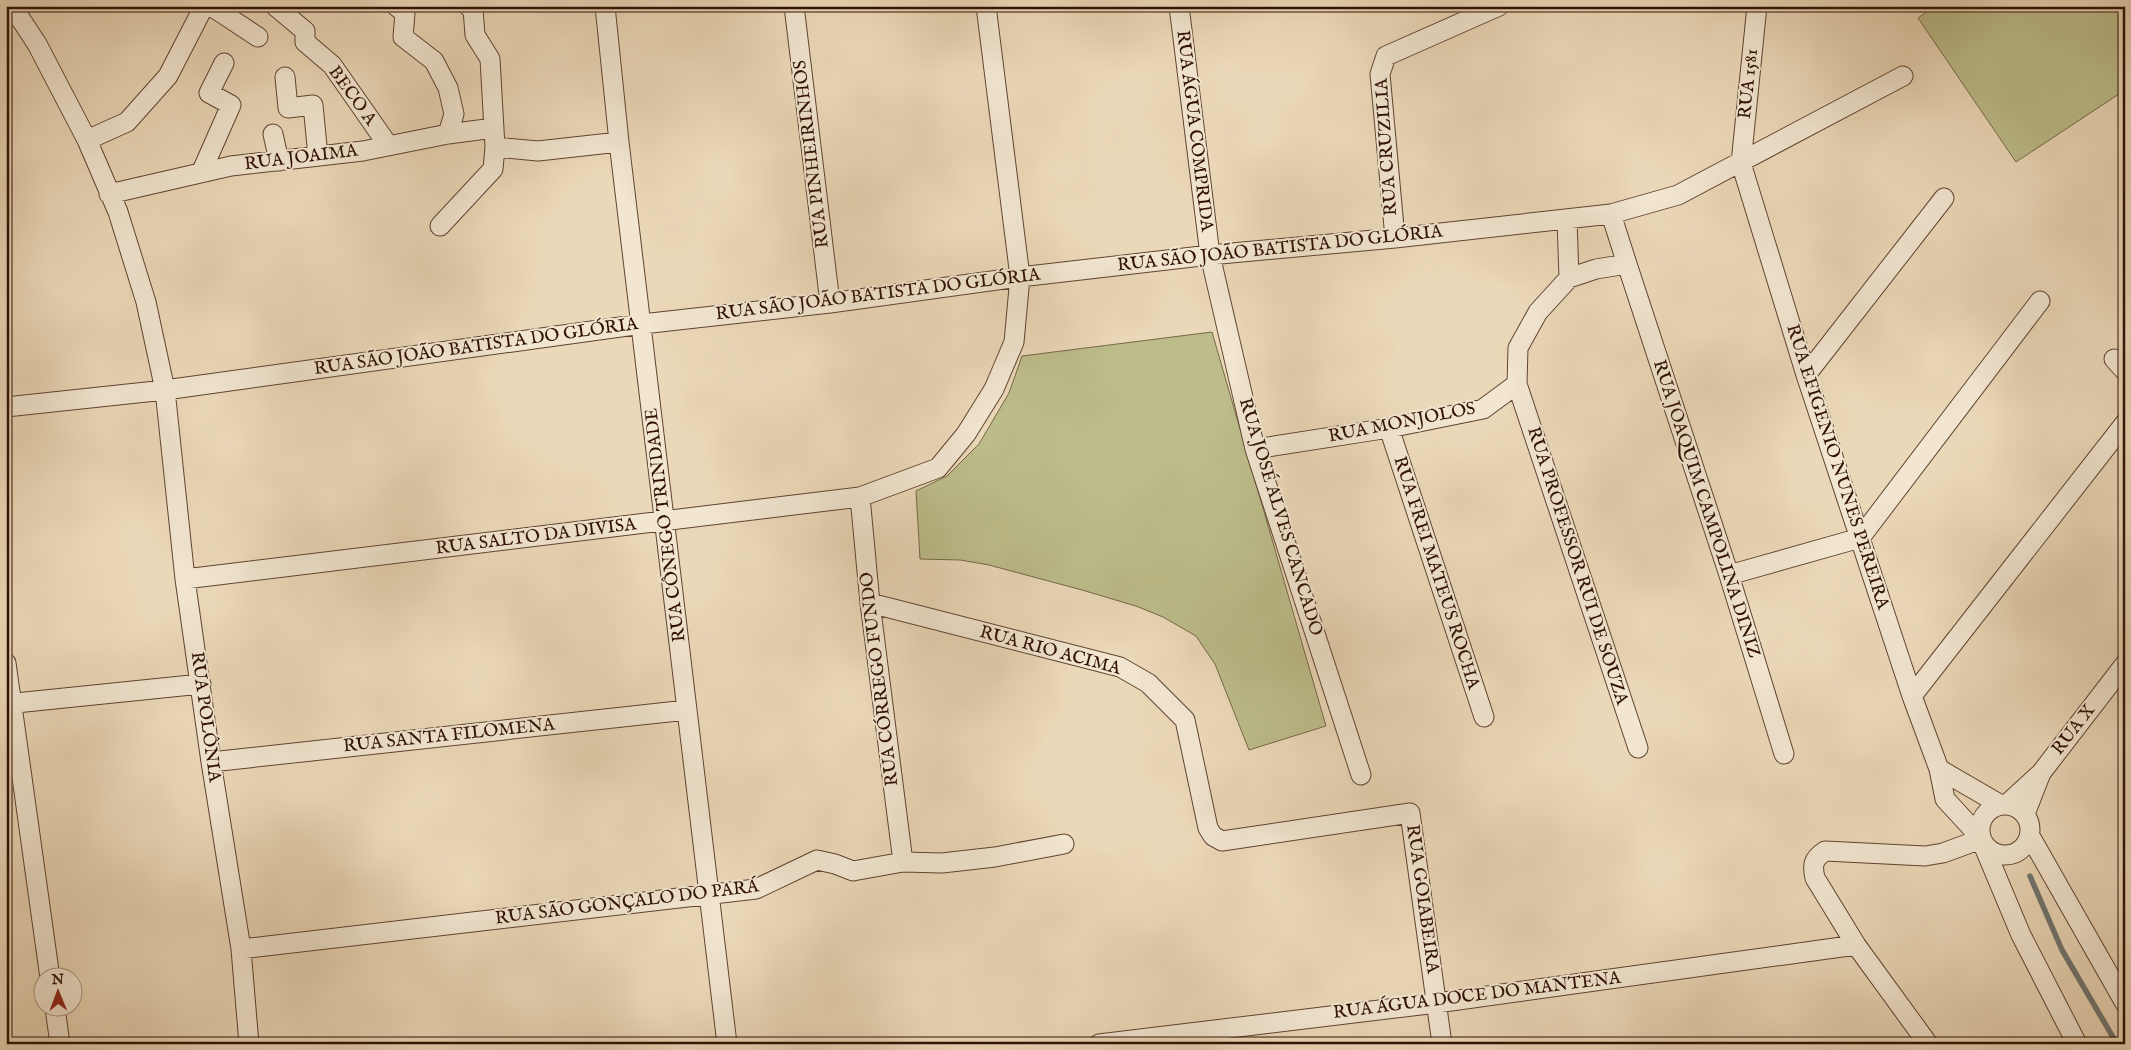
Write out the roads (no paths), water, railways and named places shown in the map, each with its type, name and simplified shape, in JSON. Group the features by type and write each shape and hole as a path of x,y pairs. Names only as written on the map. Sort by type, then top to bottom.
{"street":[{"path":"86,140 127,122 168,76 204,6"},
{"path":"211,6 258,37"},
{"name":"BECO A","path":"276,6 305,31 305,42 332,65 388,145"},
{"path":"396,6 404,13 403,37 434,61 448,88 454,114 448,134"},
{"path":"440,226 493,169 495,147 490,59 475,35 473,9 468,6"},
{"name":"RUA CÔNEGO TRINDADE","path":"605,6 619,142 727,1044"},
{"name":"RUA PINHEIRINHOS","path":"794,6 830,303"},
{"name":"RUA SALTO DA DIVISA","path":"186,579 860,497 938,468 966,434 994,389 1014,342 1020,277 986,6"},
{"name":"RUA ÁGUA COMPRIDA","path":"1179,6 1210,255"},
{"name":"RUA CRUZILIA","path":"1394,238 1380,74 1386,56 1499,6"},
{"name":"RUA 1581","path":"1741,163 1757,6"},
{"name":"RUA POLÔNIA","path":"16,8 37,44 86,140 108,194 118,212 146,302 165,390 186,579 211,762 241,949 249,1044"},
{"path":"202,173 231,106 209,93 224,64"},
{"name":"RUA SÃO JOÃO BATISTA DO GLÓRIA","path":"6,406 165,390 642,324 830,303 1020,277 1210,255 1394,238 1611,214 1678,195 1903,76"},
{"path":"285,77 288,108 314,105 318,156"},
{"name":"RUA JOAIMA","path":"108,194 232,166 318,156 494,128"},
{"path":"273,134 279,160"},
{"path":"495,147 538,151 619,142"},
{"name":"RUA EFIGENIO NUNES PEREIRA","path":"1741,163 1806,375 1912,696 1939,769 1945,799 1981,839"},
{"path":"1806,375 1944,198"},
{"path":"1517,384 1518,348 1538,312 1569,278 1596,268 1627,264 1611,214"},
{"path":"1567,219 1569,278"},
{"name":"RUA JOSÉ ALVES CANCADO","path":"1210,255 1255,449 1361,775"},
{"name":"RUA JOAQUIM CAMPOLINA DINIZ","path":"1627,264 1729,575 1784,754"},
{"path":"1729,575 1860,538 2040,301"},
{"name":"RUA MONJOLOS","path":"1255,449 1389,428 1483,409 1517,384"},
{"name":"RUA PROFESSOR RUI DE SOUZA","path":"1517,384 1638,748"},
{"path":"1912,696 2125,423"},
{"name":"RUA FREI MATEUS ROCHA","path":"1389,428 1484,717"},
{"name":"RUA CÓRREGO FUNDO","path":"860,497 870,603 903,862"},
{"name":"RUA RIO ACIMA","path":"870,603 1120,667 1148,683 1185,720 1208,828 1213,836 1222,841 1410,813"},
{"path":"6,663 9,704 49,968"},
{"name":"RUA X","path":"2004,805 2041,773 2125,664"},
{"path":"9,704 201,684"},
{"name":"RUA SANTA FILOMENA","path":"211,762 688,710"},
{"path":"1939,769 2004,805 2019,809 2025,814 2030,828 2030,836 2125,1003"},
{"name":"RUA X","path":"2025,814 2041,773"},
{"path":"2004,805 1993,807 1986,813 1979,828 1981,839 2021,935 2076,1044"},
{"name":"RUA GOIABEIRA","path":"1410,813 1442,1044"},
{"path":"1981,839 1993,853 2008,855 2022,849 2030,836"},
{"path":"1928,1044 1856,945 1815,878 1812,866 1816,857 1825,852 1926,856 1943,853 1981,839"},
{"name":"RUA SÃO GONÇALO DO PARÁ","path":"241,949 709,896 756,889 817,860 853,871 903,862 942,863 995,857 1064,844"},
{"name":"RUA ÁGUA DOCE DO MANTENA","path":"1098,1044 1437,1003 1856,945"},
{"path":"56,1018 60,1044"}],"waterway":[{"path":"2030,876 2062,950 2117,1044"}]}
